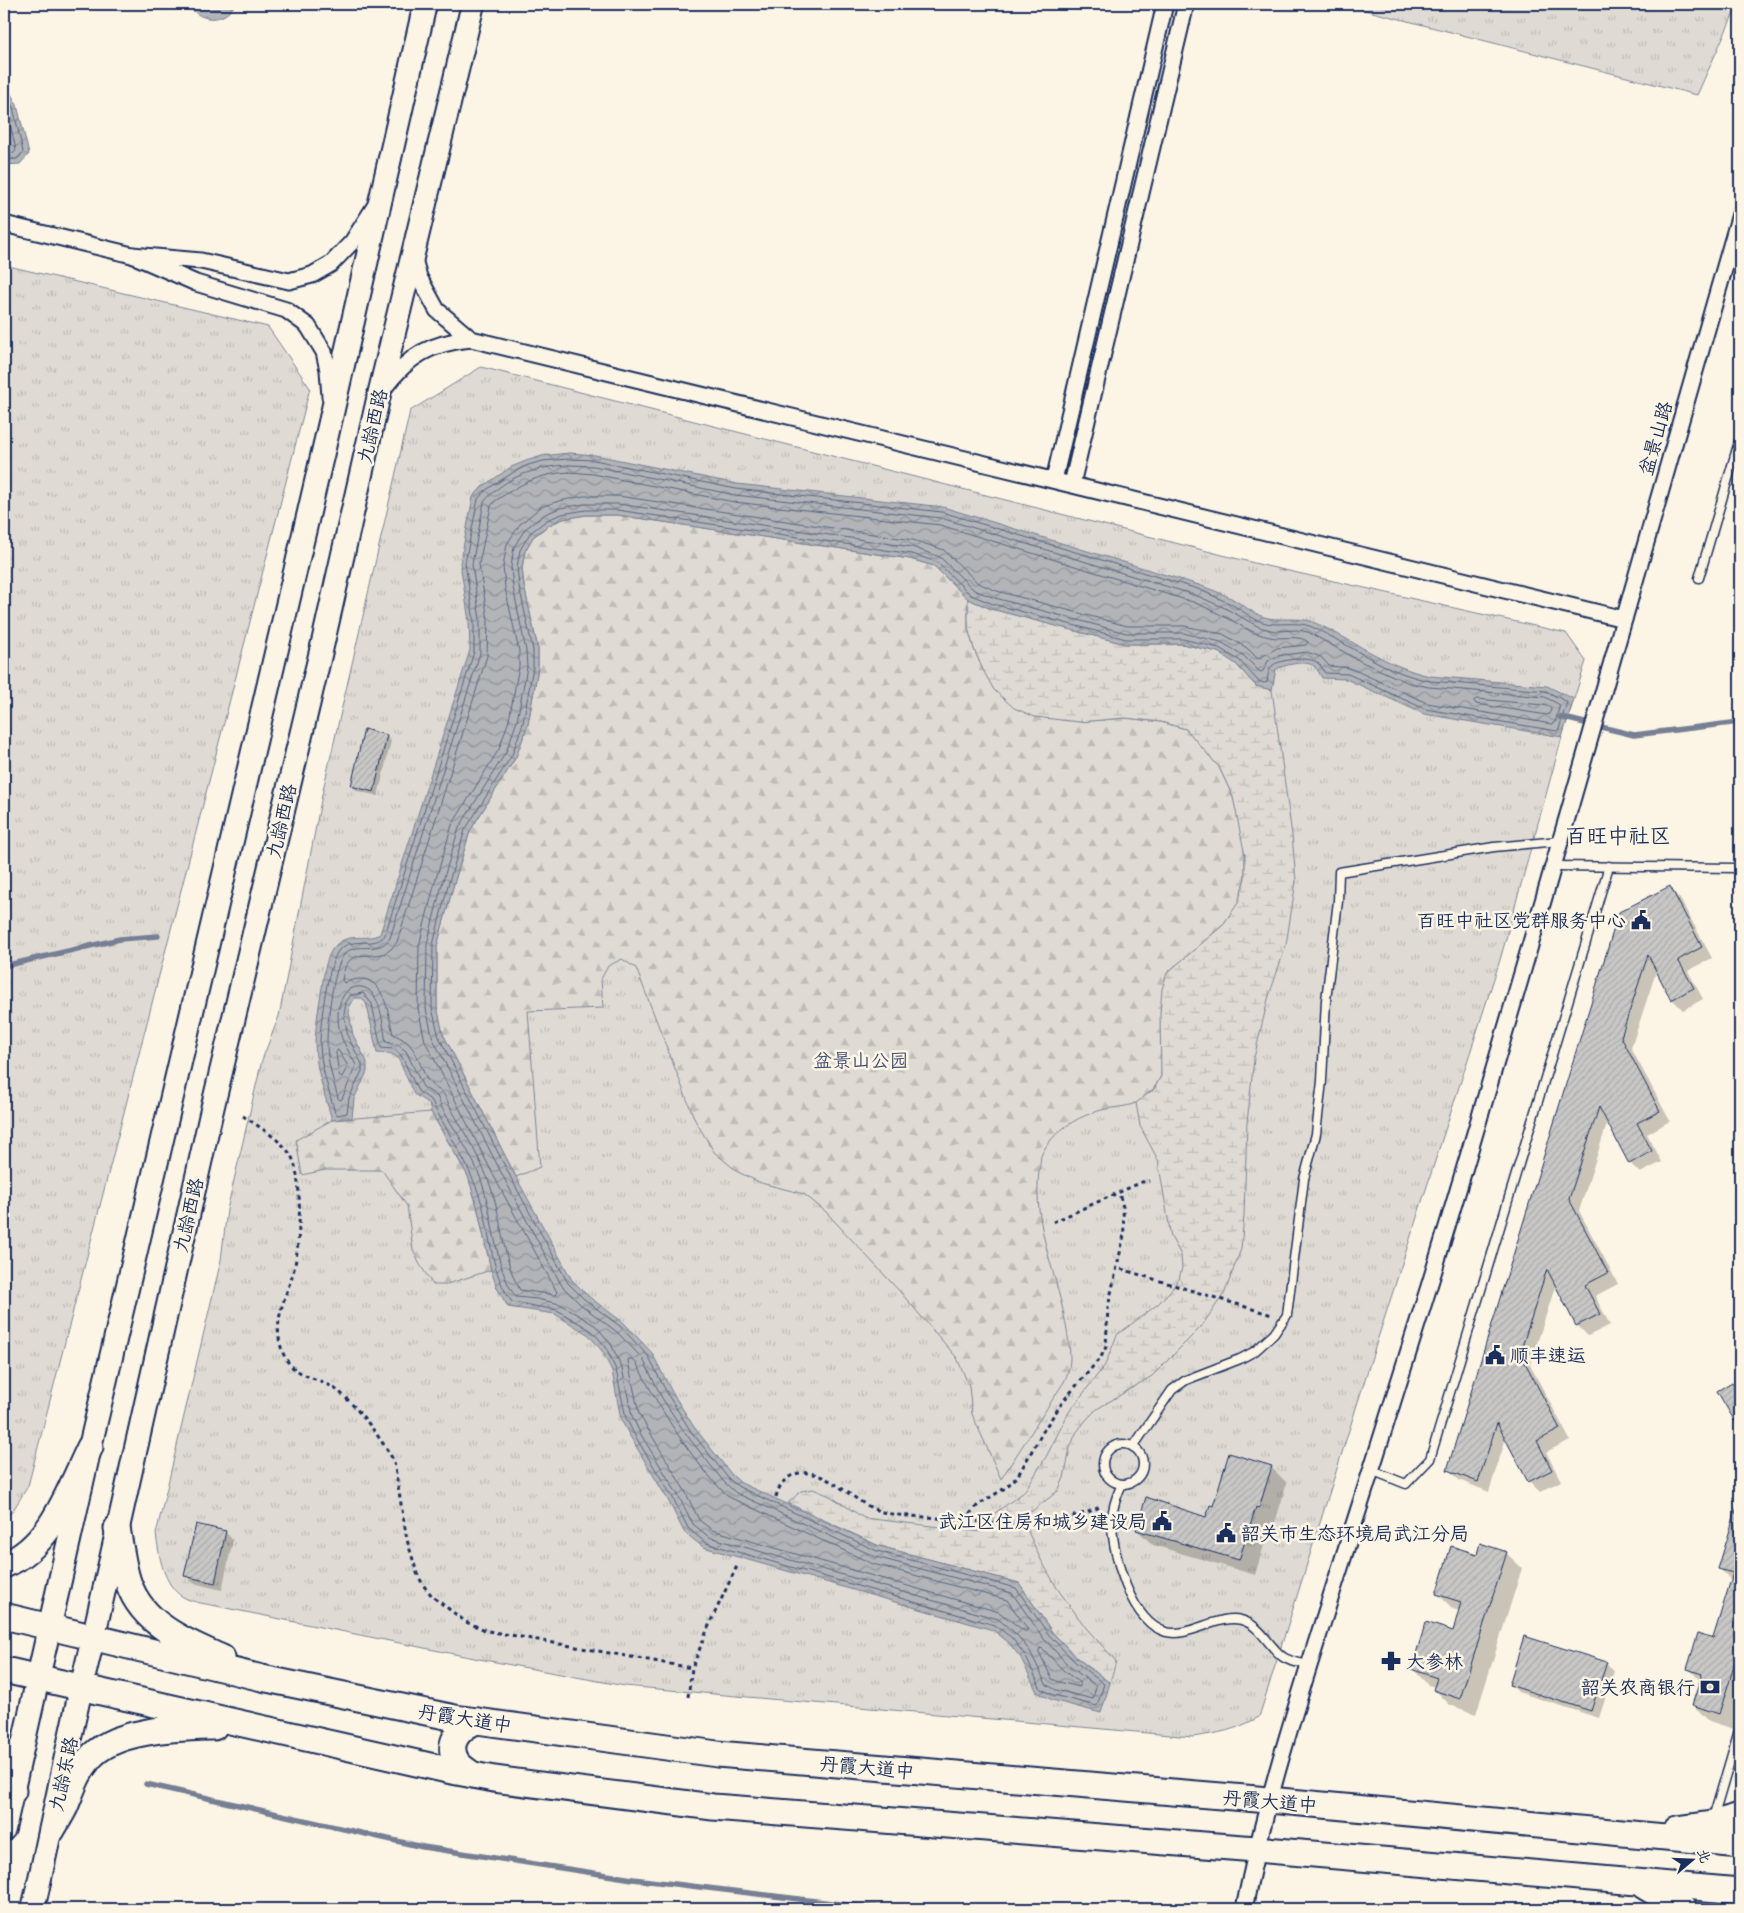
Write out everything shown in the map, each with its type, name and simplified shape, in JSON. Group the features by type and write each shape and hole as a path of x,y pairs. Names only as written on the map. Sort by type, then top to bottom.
{"main road":[{"path":"4,1829 90,1447 331,418 425,4"},
{"name":"九龄西路","path":"94,1639 117,1528 212,1114 379,395 473,4"},
{"path":"4,1565 34,1547 49,1529 90,1447"},
{"path":"117,1528 126,1576 138,1602 148,1615 176,1636 262,1678"},
{"name":"丹霞大道中","path":"4,1616 262,1678 477,1721 717,1754 1268,1800 1642,1835 1709,1832 1740,1844"},
{"name":"九龄东路","path":"33,1909 52,1830 81,1688 94,1639"},
{"path":"4,1670 473,1775 713,1807 1256,1849 1740,1892"},
{"path":"473,1775 457,1761 454,1742 457,1732 477,1721"},
{"path":"52,1830 65,1807 75,1781 90,1758 100,1749 128,1737 148,1732 179,1728 253,1726"},
{"path":"4,1750 13,1791"},
{"path":"1709,1832 1740,1816"},
{"path":"1638,1882 1683,1909"}],"street":[{"path":"1054,480 1165,4"},
{"path":"1072,484 1186,4"},
{"path":"4,224 132,255 202,261 289,281 312,275 331,264 352,242 381,197"},
{"name":"盆景山路","path":"1244,1909 1268,1800 1430,1280 1586,752 1740,214"},
{"path":"413,254 419,277 436,310 470,339"},
{"path":"132,255 196,283 286,310 308,326 324,352 328,370 331,418"},
{"path":"379,395 394,374 417,355 432,346 449,341 470,339 1624,619"}],"lane":[{"path":"1699,578 1740,438"},
{"path":"1133,1447 1172,1390 1186,1380 1240,1359 1255,1351 1274,1334 1285,1318 1290,1301 1304,1179 1316,1134 1322,1081 1326,1000 1338,901 1339,872 1494,847 1559,841"},
{"path":"1552,866 1736,868"},
{"path":"1371,1470 1406,1484 1430,1460 1608,866"},
{"path":"1122,1444 1133,1447 1141,1455 1143,1467 1142,1472 1134,1481 1122,1484 1107,1476 1104,1459 1111,1449 1122,1444"},
{"path":"1122,1484 1116,1497 1112,1524 1116,1556 1130,1594 1147,1620 1158,1628 1174,1633 1239,1619 1257,1628 1285,1658 1309,1665"},
{"path":"1709,1832 1740,1727"}],"path":[{"path":"243,1116 290,1153 297,1173 299,1237 293,1273 284,1294 280,1313 278,1330 280,1344 292,1368 301,1374 327,1384 346,1398 388,1450 394,1462 412,1557 423,1585 433,1597 466,1622 488,1631 692,1668"},
{"path":"1053,1222 1142,1182 1149,1182"},
{"path":"964,1520 978,1505 1005,1488 1016,1477 1064,1400 1101,1356 1106,1347 1108,1307 1124,1235 1123,1207 1119,1192"},
{"path":"1121,1269 1285,1318"},
{"path":"776,1497 779,1488 786,1478 797,1473 809,1473 825,1479 867,1506 886,1513 964,1520 1029,1522 1055,1520 1094,1510 1116,1497"},
{"path":"688,1697 692,1668 710,1623 737,1566"}],"green space":[{"path":"1341,4 1738,4 1697,95"},
{"path":"4,265 268,327 310,388 28,1486 12,1512 4,1517"},
{"name":"盆景山公园","path":"481,367 1262,565 1566,633 1586,661 1562,737 1500,960 1378,1338 1259,1717 1226,1731 1192,1737 625,1686 479,1659 191,1601 176,1592 166,1577 156,1534 221,1260 227,1210 262,1060 279,1016 323,790 410,411"},
{"path":"586,515 617,515 910,559 934,566 968,599 968,628 983,670 1079,722 1125,718 1161,722 1186,729 1219,767 1233,797 1241,828 1245,856 1245,878 1238,904 1222,926 1167,973 1161,1076 1159,1080 1148,1095 1136,1103 1096,1111 1077,1119 1059,1131 1041,1156 1038,1191 1039,1212 1047,1252 1063,1311 1070,1363 1064,1382 1001,1479 972,1414 969,1386 957,1358 902,1294 826,1212 804,1194 761,1183 738,1172 714,1152 695,1120 636,968 622,959 608,966 601,979 603,1008 528,1011 540,1167 516,1177 443,1034 437,1007 437,946 470,831 516,757 528,724 538,668 538,649 524,586 522,568 525,551 533,537 549,525 563,519"},
{"path":"968,599 992,609 1125,644 1182,644 1218,652 1236,664 1256,686 1272,690 1292,835 1296,881 1286,945 1268,999 1254,1058 1247,1123 1241,1249 1225,1292 1201,1327 1152,1376 1097,1409 1086,1420 1076,1433 1070,1448 1064,1478 1058,1491 1027,1515 1026,1527 1040,1558 1057,1588 1086,1628 1116,1661 1110,1683 1077,1658 1052,1632 1019,1583 879,1546 788,1503 801,1491 813,1489 830,1496 864,1518 982,1532 995,1513 1024,1492 1046,1457 1069,1412 1105,1365 1117,1335 1158,1304 1179,1279 1182,1268 1181,1255 1171,1237 1158,1160 1140,1126 1136,1103 1154,1089 1161,1076 1160,1014 1162,989 1167,973 1222,926 1238,903 1245,878 1245,856 1233,797 1219,767 1186,729 1161,722 1125,718 1079,722 1035,717 1014,708 994,690 974,649 968,628"},
{"path":"431,1112 468,1176 477,1206 491,1270 444,1285 433,1285 419,1263 413,1250 407,1206 382,1170 325,1170 302,1175 296,1140 332,1120"}],"water":[{"path":"185,4 235,4 229,12 221,17 206,18"},
{"path":"4,14 9,28 5,63 6,85 17,105 29,154 20,164 5,165"},
{"path":"569,453 595,455 737,484 943,507 1199,585 1231,598 1264,617 1301,619 1313,622 1384,659 1414,672 1430,676 1547,686 1574,699 1562,737 1424,714 1346,679 1322,678 1315,667 1307,663 1290,664 1276,669 1272,690 1256,686 1236,664 1218,652 1182,644 1125,644 991,609 968,599 934,566 910,559 617,515 586,515 563,519 549,525 533,537 525,551 522,568 524,586 538,649 538,668 528,724 516,757 470,831 437,946 437,1007 443,1034 516,1177 572,1280 588,1296 624,1323 652,1353 672,1392 694,1427 732,1475 741,1483 879,1546 1019,1583 1052,1632 1077,1658 1110,1683 1101,1713 1052,1700 1037,1692 1021,1658 1008,1642 993,1630 703,1547 684,1532 668,1500 621,1420 612,1371 602,1351 589,1335 555,1314 508,1307 497,1288 491,1270 477,1206 468,1176 431,1112 429,1104 414,1094 398,1058 392,1054 377,1053 367,1005 362,998 355,998 350,1004 349,1013 353,1035 367,1062 367,1072 354,1099 352,1118 332,1120 315,1051 325,967 331,951 339,942 345,939 380,934 470,650 469,621 460,563 473,497 482,487 511,467 542,456"}],"building":[{"path":"364,729 387,735 374,792 351,786"},
{"path":"1670,886 1702,947 1678,960 1694,988 1671,1000 1648,955 1621,1037 1660,1111 1637,1123 1652,1151 1629,1164 1599,1107 1569,1199 1608,1273 1585,1285 1600,1314 1576,1326 1547,1269 1520,1353 1560,1429 1537,1441 1552,1470 1528,1482 1497,1423 1478,1482 1447,1470 1619,912"},
{"path":"1732,1382 1740,1396 1740,1430 1717,1391"},
{"path":"1229,1453 1272,1466 1259,1508 1256,1507 1239,1560 1136,1530 1146,1497 1206,1517 1210,1505 1213,1506"},
{"path":"1737,1507 1740,1508 1740,1647 1719,1714 1692,1705 1702,1674 1687,1669 1698,1633 1713,1638 1733,1573 1718,1569"},
{"path":"196,1524 226,1531 215,1583 184,1576"},
{"path":"1480,1543 1507,1552 1460,1699 1433,1690 1437,1678 1411,1669 1426,1622 1453,1631 1461,1602 1436,1594 1451,1546 1477,1554"},
{"path":"1524,1636 1607,1662 1591,1711 1509,1685"}],"waterway":[{"path":"1560,717 1634,735 1740,722"},
{"path":"4,966 120,939 158,936"},
{"path":"146,1784 423,1847 633,1879 857,1906 902,1909"}],"place":[{"name":"百旺中社区党群服务中心","path":"1641,920"},
{"name":"顺丰速运","path":"1495,1355"},
{"name":"武江区住房和城乡建设局","path":"1162,1521"},
{"name":"韶关市生态环境局武江分局","path":"1226,1533"},
{"name":"大参林","path":"1391,1661"},
{"name":"韶关农商银行","path":"1710,1687"}],"district":[{"name":"百旺中社区","path":"1618,836"}]}
